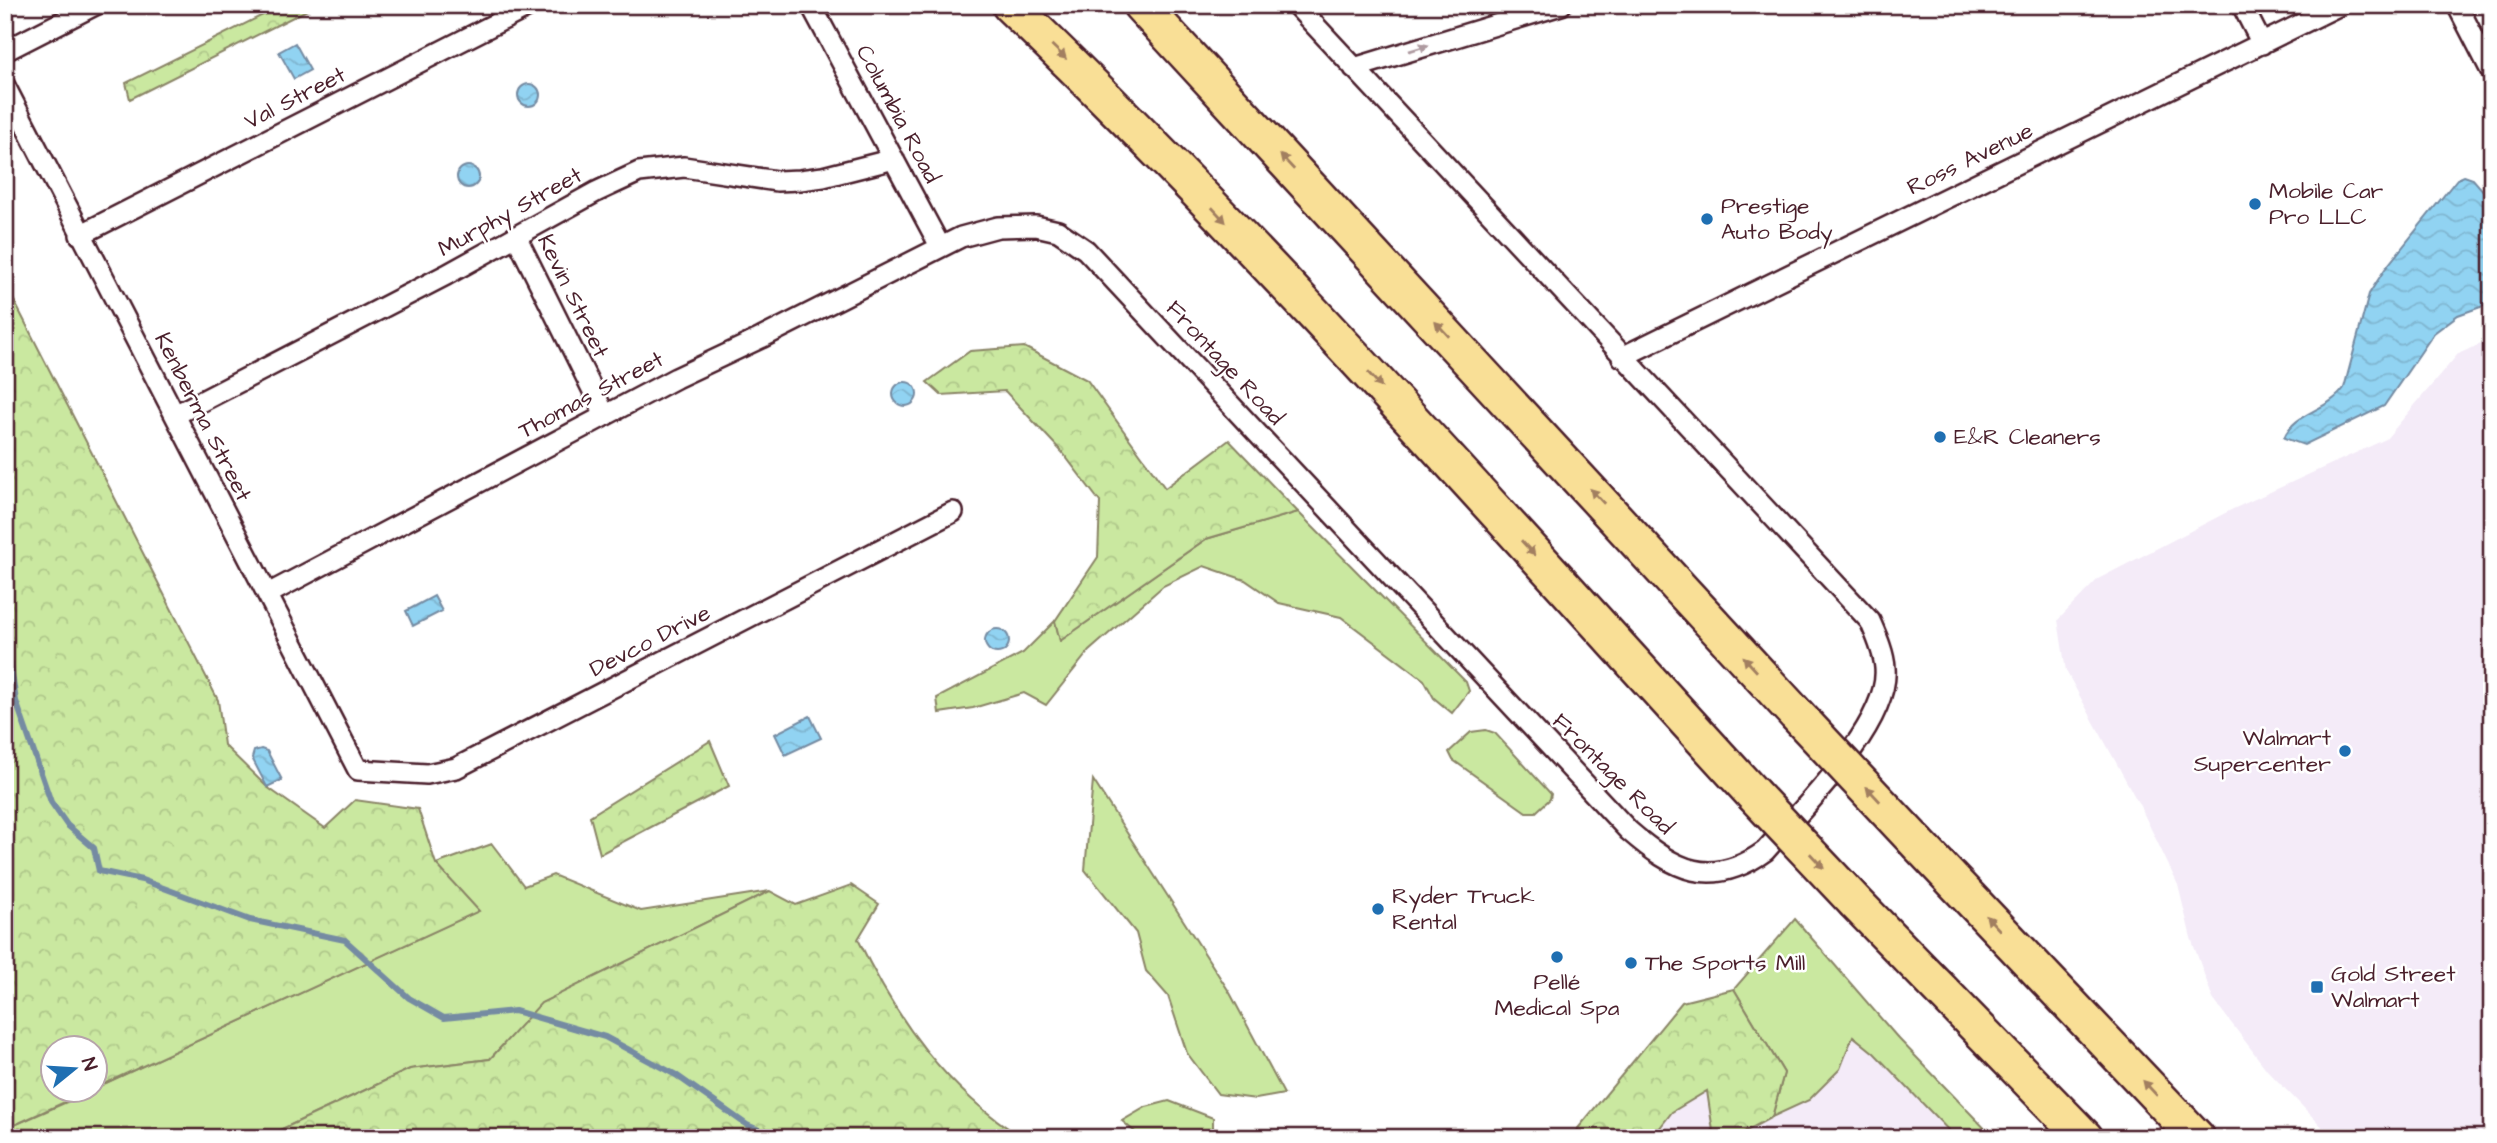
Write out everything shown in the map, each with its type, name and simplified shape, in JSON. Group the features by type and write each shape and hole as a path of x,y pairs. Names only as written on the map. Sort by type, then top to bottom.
{"highway":[{"path":"1010,5 1127,117 1325,327 1753,794 1900,950 2085,1138"},
{"path":"1141,5 1796,714 2196,1138"},
{"path":"1900,950 1990,1070 2052,1138"}],"street":[{"path":"5,51 95,5"},
{"name":"Val Street","path":"80,234 532,5"},
{"name":"Columbia Road","path":"811,5 940,246"},
{"name":"Frontage Road","path":"940,246 979,231 1021,225 1058,231 1086,250 1629,831 1648,847 1680,867 1700,873 1723,872 1765,851 1833,775 1863,733 1880,700 1885,668 1872,628 1859,607 1622,357 1296,5"},
{"path":"1354,68 1561,5"},
{"path":"2242,5 2262,44"},
{"name":"Ross Avenue","path":"1622,357 2340,5"},
{"path":"2457,5 2492,73"},
{"name":"Kenberma Street","path":"5,86 358,770"},
{"name":"Murphy Street","path":"175,415 616,181 662,167 708,170 778,181 824,177 894,159"},
{"name":"Kevin Street","path":"516,236 605,415"},
{"name":"Thomas Street","path":"268,594 605,415 940,246"},
{"name":"Devco Drive","path":"358,770 427,774 456,768 953,512"}],"shaded area":[{"path":"2492,339 2492,1138 2333,1138 2267,1070 2213,999 2191,938 2178,885 2141,808 2066,671 2058,620 2098,579 2233,509 2386,439 2458,354"},
{"path":"1852,1036 1874,1053 1956,1138 1733,1138 1809,1100 1840,1069"},
{"path":"1707,1091 1714,1138 1652,1138 1672,1112"}],"green space":[{"path":"283,5 317,5 130,99 126,83"},
{"path":"5,283 218,700 224,745 267,787 325,828 355,800 418,809 436,864 479,911 108,1082 108,1034 38,1034 38,1104 60,1104 10,1127 5,1114"},
{"path":"1024,347 1087,380 1165,488 1229,440 1298,512 1206,539 1060,641 1055,621 1098,557 1100,502 1062,452 1005,391 941,395 927,382 970,351"},
{"path":"1298,512 1466,682 1469,691 1452,713 1434,698 1424,680 1341,617 1279,603 1245,580 1204,566 1163,586 1089,651 1046,705 1024,693 973,708 939,713 937,698 1023,653 1055,621 1060,640 1206,539"},
{"path":"1486,730 1495,733 1551,794 1550,799 1536,812 1526,812 1453,760 1449,752 1471,732"},
{"path":"710,741 729,786 600,854 590,816"},
{"path":"1093,780 1230,993 1284,1094 1256,1099 1218,1094 1187,1053 1168,996 1146,971 1136,933 1085,870"},
{"path":"492,844 524,886 553,875 641,911 770,891 542,1003 490,1059 410,1069 263,1138 5,1138 5,1131 10,1127 62,1104 108,1104 108,1082 478,911 436,864"},
{"path":"851,885 879,904 858,939 907,1025 926,1051 970,1098 1023,1138 263,1138 410,1069 490,1059 541,1003 770,891 796,905"},
{"path":"1795,919 1897,1037 1994,1138 1956,1138 1874,1053 1853,1036 1840,1069 1809,1100 1772,1117 1784,1073 1734,989"},
{"path":"1734,989 1784,1073 1772,1117 1733,1138 1714,1138 1707,1091 1672,1112 1652,1138 1570,1138 1682,1002"},
{"path":"1169,1101 1213,1118 1213,1138 1142,1138 1122,1121 1146,1107"}],"water":[{"path":"295,43 310,70 294,79 279,52"},
{"path":"529,84 537,87 540,95 537,103 529,106 521,103 518,95 521,87"},
{"path":"468,166 476,169 479,177 476,185 468,188 460,185 457,177 460,169"},
{"path":"2464,176 2473,179 2492,201 2492,303 2458,315 2434,333 2384,406 2304,445 2284,438 2295,422 2329,402 2344,388 2369,294 2385,269 2457,179"},
{"path":"905,382 914,385 917,394 914,403 905,406 896,403 893,394 896,385"},
{"path":"434,596 442,611 413,626 406,611"},
{"path":"997,629 1006,632 1009,641 1006,650 997,653 988,650 985,641 988,632"},
{"path":"810,716 821,738 785,755 775,734"},
{"path":"254,751 267,751 282,780 267,787 252,758"}],"waterway":[{"path":"5,650 9,653 16,701 51,802 67,825 94,848 99,871 142,880 250,920 345,940 409,998 444,1018 515,1011 605,1037 676,1075 747,1125 778,1138"}],"place":[{"name":"Mobile Car Pro LLC","path":"2255,204"},
{"name":"Prestige Auto Body","path":"1707,219"},
{"name":"E&R Cleaners","path":"1940,437"},
{"name":"Walmart Supercenter","path":"2345,751"},
{"name":"Ryder Truck Rental","path":"1378,909"},
{"name":"Pellé Medical Spa","path":"1557,957"},
{"name":"The Sports Mill","path":"1631,963"},
{"name":"Gold Street Walmart","path":"2317,987"}]}
